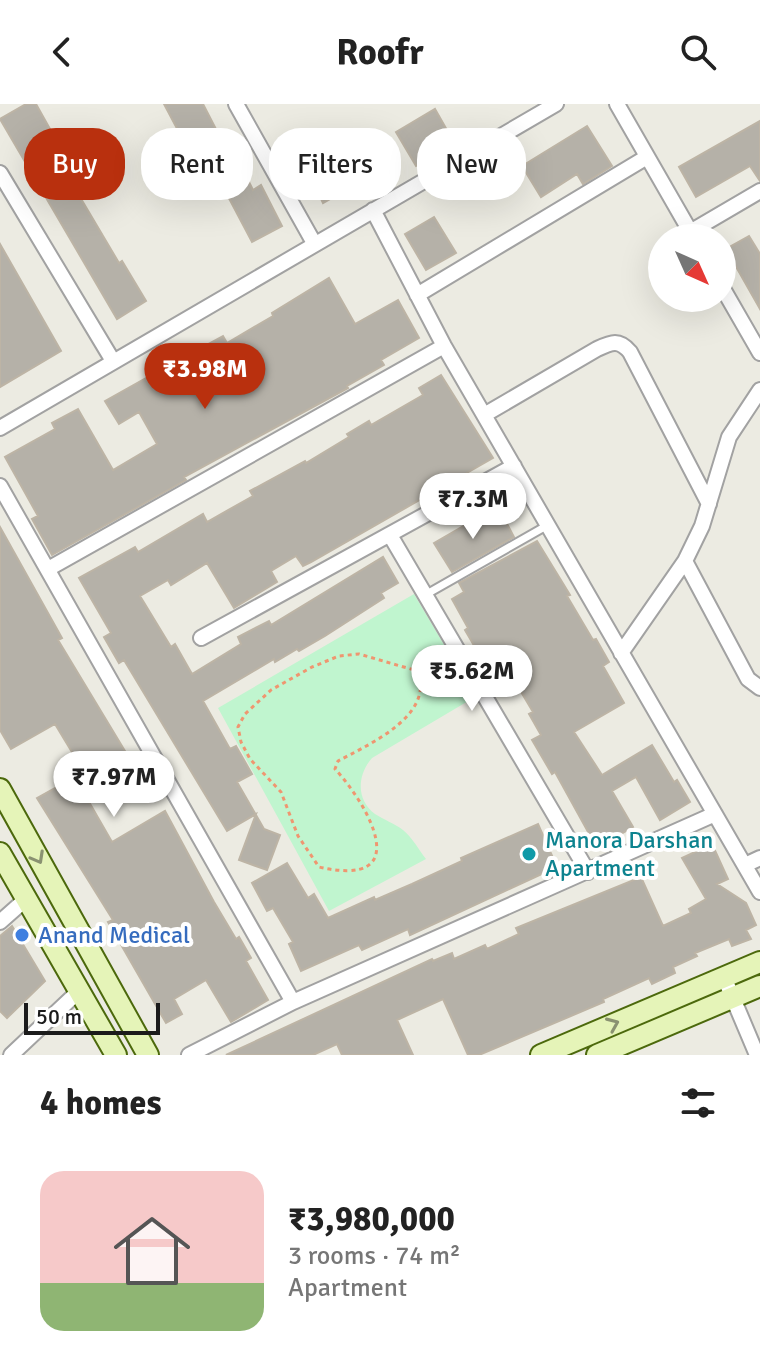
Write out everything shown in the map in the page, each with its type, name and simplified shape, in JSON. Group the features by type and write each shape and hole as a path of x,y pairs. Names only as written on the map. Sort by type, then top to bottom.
{"main road":[{"path":"0,789 148,1055"},
{"path":"0,853 116,1055"},
{"path":"541,1055 760,962"},
{"path":"597,1055 760,986"}],"street":[{"path":"236,104 314,243"},
{"path":"0,428 556,104"},
{"path":"617,104 686,224"},
{"path":"417,295 647,157"},
{"path":"0,173 113,361"},
{"path":"709,224 760,191"},
{"path":"373,210 444,346 760,892"},
{"path":"736,311 760,353"},
{"path":"484,415 597,349 612,342 623,344 709,504"},
{"path":"48,569 444,346"},
{"path":"621,653 685,561 702,526 729,437 760,390"},
{"path":"201,638 514,466"},
{"path":"0,486 293,1002"},
{"path":"390,535 588,872"},
{"path":"685,561 748,679 760,688"},
{"path":"189,1055 293,1002 715,814"},
{"path":"745,865 760,858"},
{"path":"0,922 26,899"},
{"path":"724,977 757,1055"},
{"path":"11,1055 79,991"}],"lane":[{"path":"425,595 548,525"}],"path":[{"path":"421,672 420,693 411,710 367,747 338,761 335,769 373,825 377,855 368,865 350,872 319,867 298,836 281,792 250,759 241,742 238,727 245,714 271,690 339,656 359,654 421,672 462,658"}],"green space":[{"path":"414,594 475,697 372,758 367,765 361,779 364,802 375,814 406,833 426,859 329,911 218,708"}],"building":[{"path":"26,104 36,104 49,128 24,128 24,160 0,119"},
{"path":"164,104 203,104 215,128 177,128"},
{"path":"435,109 446,128 417,128 416,166 401,140 401,129"},
{"path":"760,121 760,181 750,166 696,197 679,167"},
{"path":"587,126 612,166 583,184 577,174 541,197 526,173 526,164"},
{"path":"261,185 282,226 252,242 230,200 253,200 253,190"},
{"path":"47,200 82,200 146,301 117,319"},
{"path":"434,217 456,253 426,270 405,234"},
{"path":"749,236 760,254 760,309 736,267 736,243"},
{"path":"0,244 61,351 0,387"},
{"path":"329,278 355,324 398,300 419,338 381,360 384,365 348,388 184,477 186,480 52,555 32,519 38,516 5,457 55,429 52,423 78,409 113,470 157,444 139,412 119,424 105,401 146,378 150,385 203,355 199,349 223,336 227,343"},
{"path":"441,375 493,458 303,566 296,556 271,571 277,582 234,608 207,563 171,585 168,580 140,596 171,647 175,644 192,674 241,644 238,637 269,621 271,625 383,557 398,583 381,593 384,598 325,636 275,662 274,659 203,701 230,749 236,746 252,774 237,782 256,814 227,831 124,660 119,663 104,637 111,633 79,578 135,547 138,552 203,514 207,522 253,496 250,491 306,463 369,421 371,425 423,395 419,388"},
{"path":"491,510 499,524 505,520 514,537 452,572 434,543"},
{"path":"0,527 62,638 58,640 134,766 85,795 112,842 165,811 214,902 251,958 246,961 268,1000 231,1022 206,980 174,999 182,1014 166,1023 108,922 113,920 37,798 84,772 55,724 11,749 0,730"},
{"path":"537,541 593,640 596,639 609,662 603,666 624,703 574,732 602,775 652,745 690,802 660,820 636,777 612,791 633,827 597,848 555,772 552,774 532,740 541,735 529,714 533,712 517,685 509,689 490,657 483,661 452,599 464,592 459,583"},
{"path":"256,815 264,829 280,835 267,870 239,860"},
{"path":"538,824 557,867 410,935 408,929 362,950 359,945 301,971 289,944 293,942 273,908 267,911 252,883 287,863 308,898 314,894 328,918 412,884 462,861 461,858"},
{"path":"712,844 728,879 717,884 746,903 756,925 746,930 751,939 732,946 729,939 695,953 697,956 673,967 675,973 652,984 649,978 603,999 604,1002 479,1055 468,1055 443,999 397,1020 413,1055 342,1055 337,1044 313,1055 226,1055 432,959 452,953 454,959 485,945 487,949 519,934 516,928 641,877 663,926 691,913 689,909 706,899 682,858"},
{"path":"12,926 45,981 7,1018 0,1011 0,936"}],"place":[{"name":"Manora Darshan Apartment","path":"529,854"},
{"name":"Anand Medical","path":"22,935"}]}
